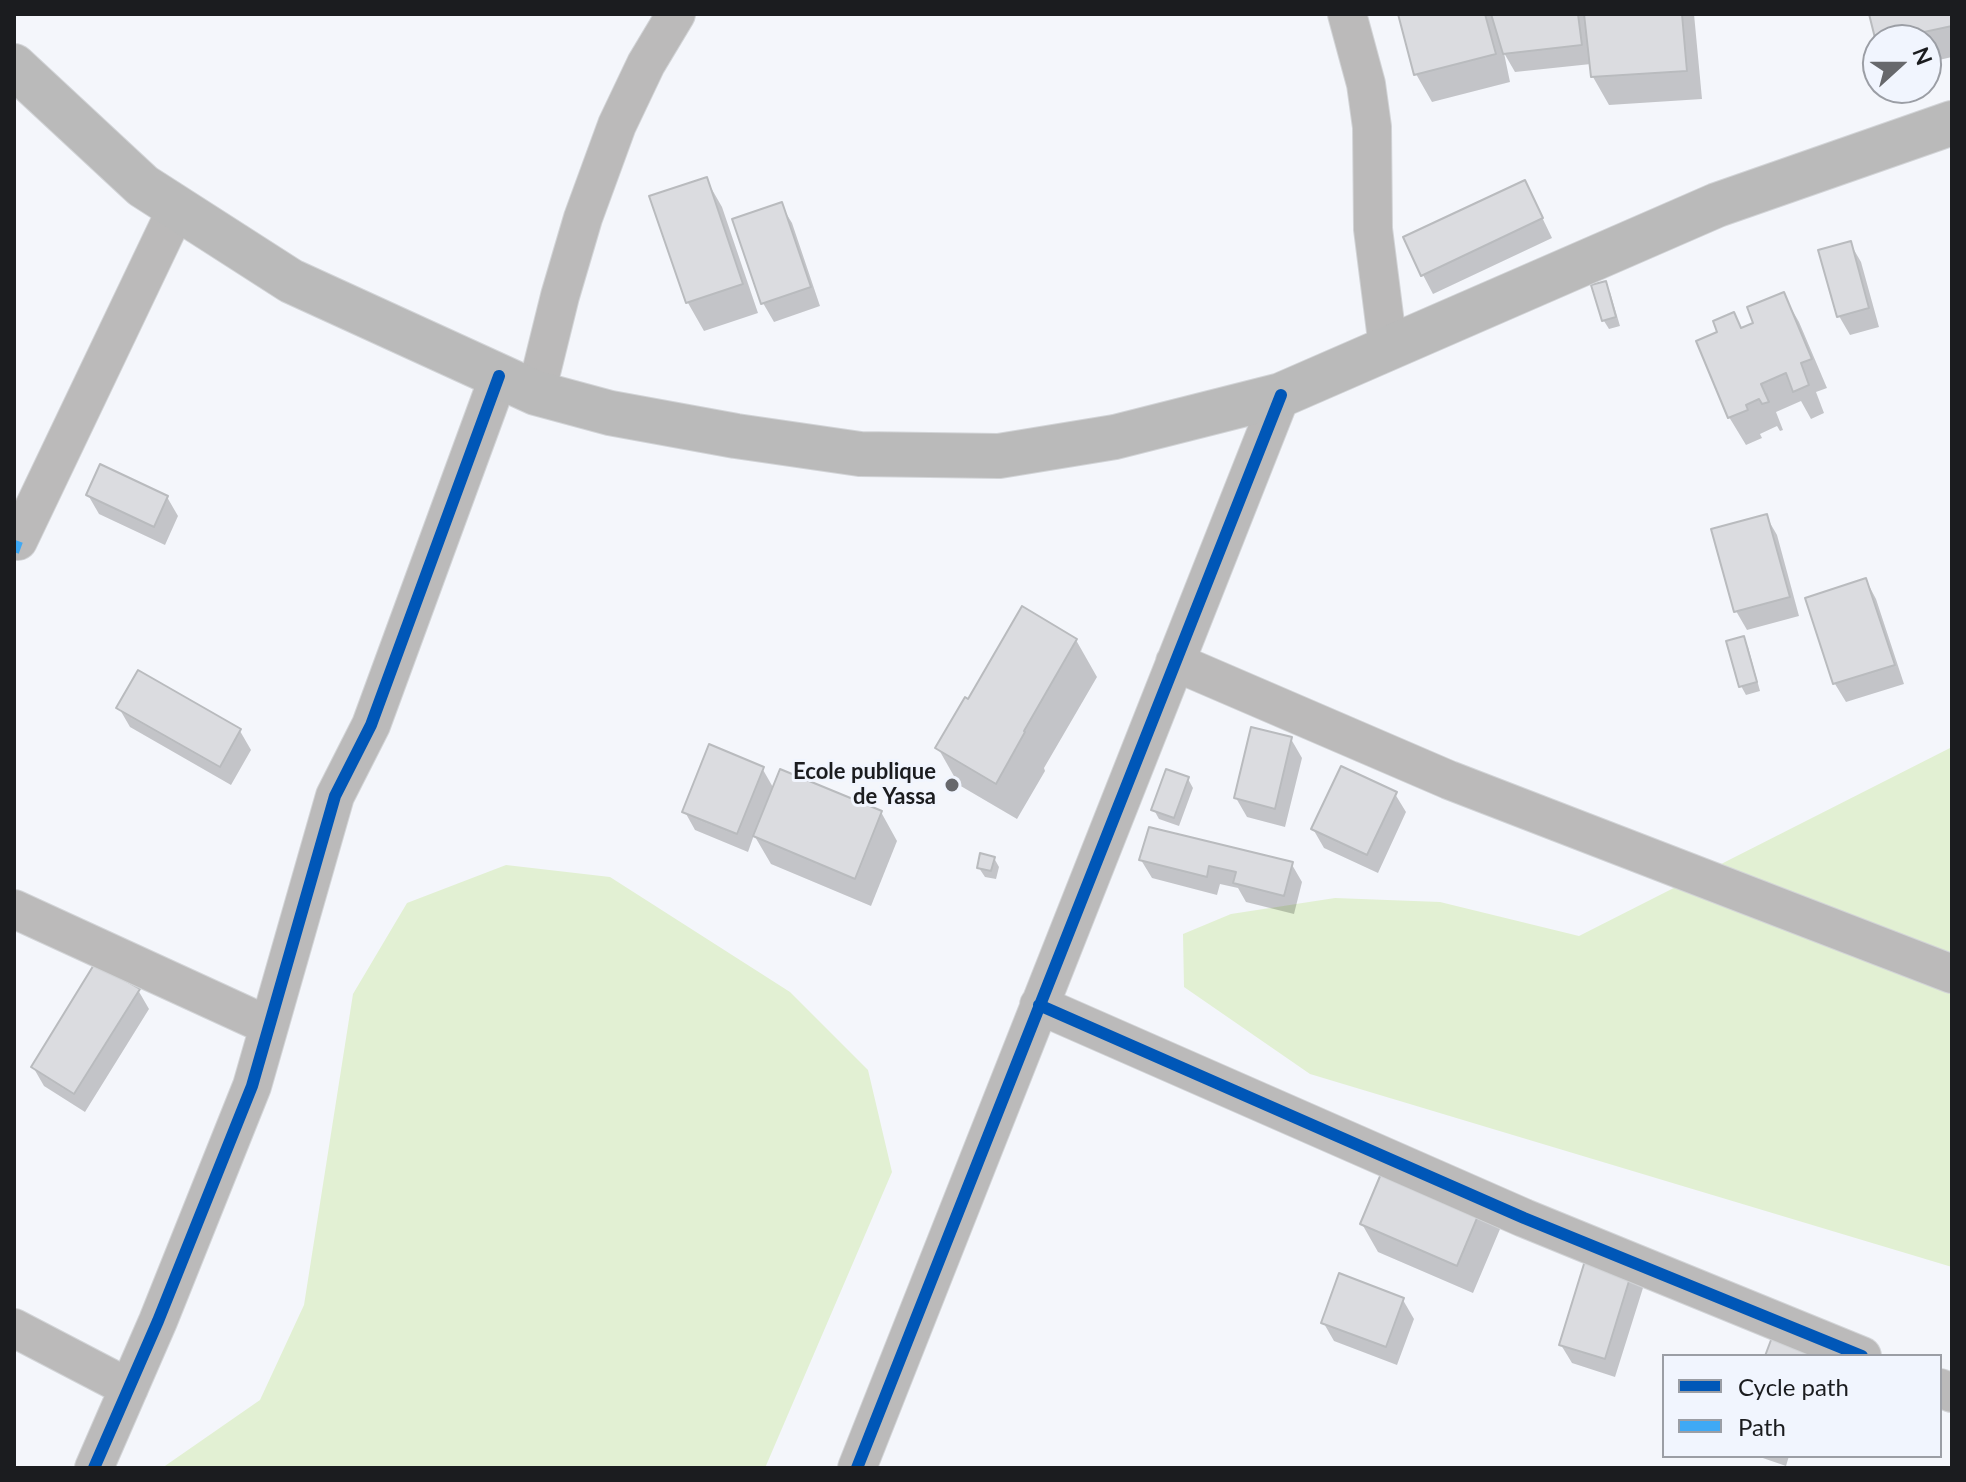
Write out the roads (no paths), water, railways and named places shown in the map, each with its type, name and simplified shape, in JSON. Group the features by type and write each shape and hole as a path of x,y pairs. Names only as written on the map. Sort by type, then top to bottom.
{"main road":[{"path":"14,66 143,186 291,281 517,385 610,413 860,454 999,456 1115,437 1281,395 1717,205 1952,123"}],"street":[{"path":"94,1468 158,1321 252,1086 335,796 371,725 517,385 560,296 583,218 617,125 646,64 676,14"},
{"path":"1347,14 1366,84 1372,127 1373,229 1388,347"},
{"path":"18,541 177,208"},
{"path":"857,1468 1281,395"},
{"path":"1175,662 1449,780 1952,974"},
{"path":"14,909 269,1026"},
{"path":"1039,1005 1524,1218 1857,1354"},
{"path":"14,1328 129,1388"}],"place":[{"name":"Ecole publique de Yassa","path":"952,785"}]}
